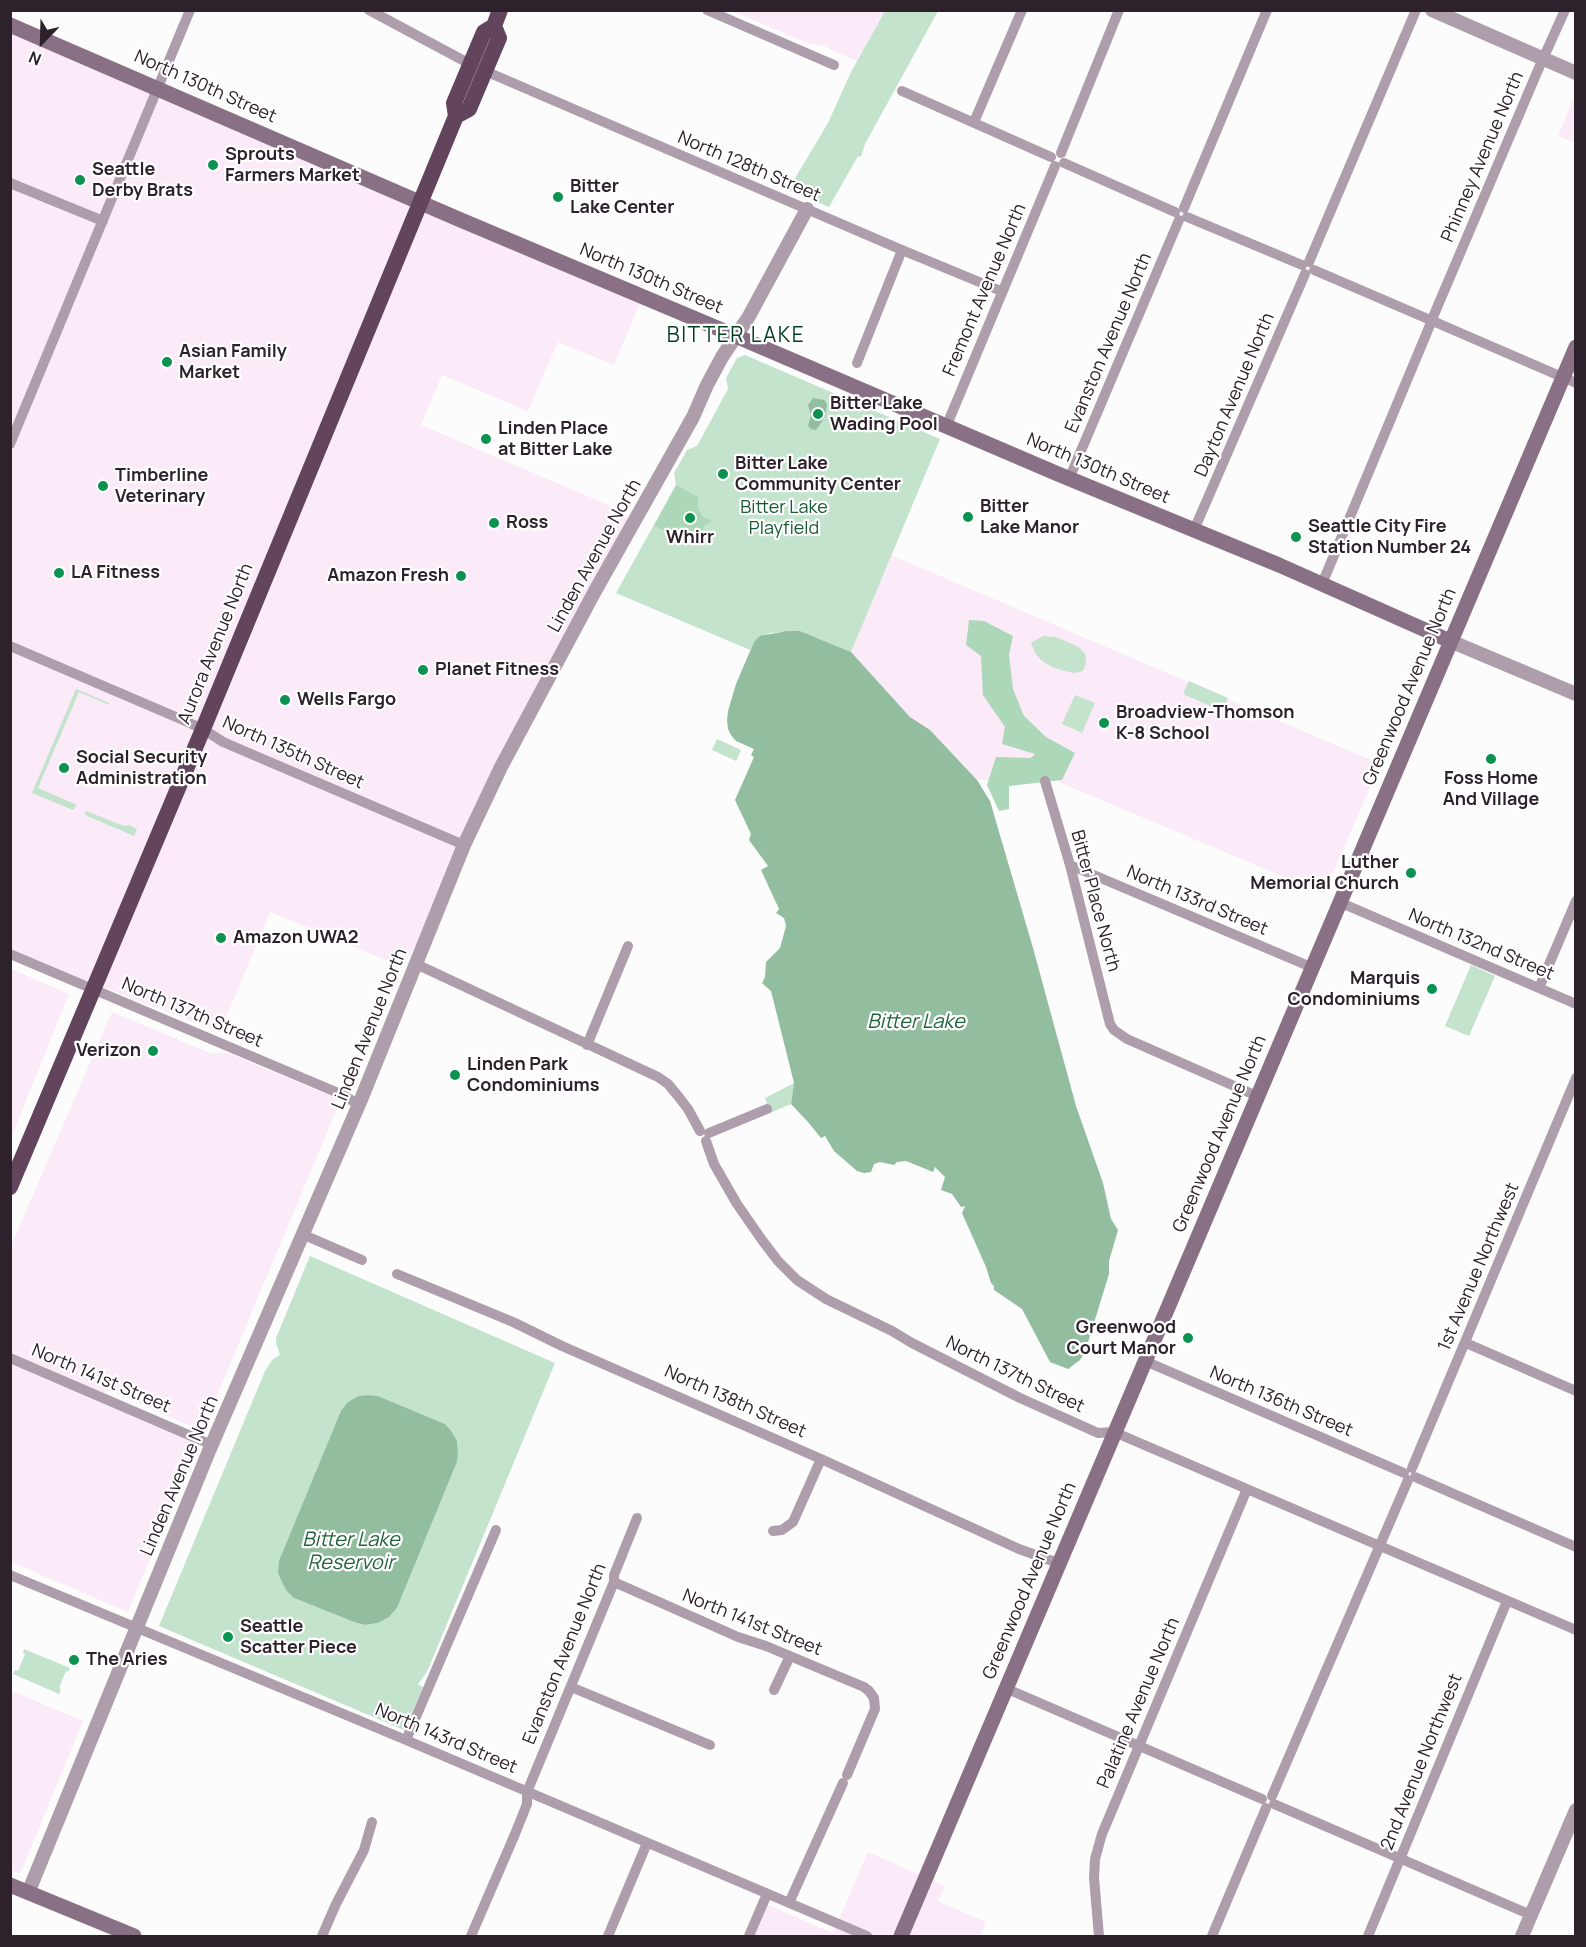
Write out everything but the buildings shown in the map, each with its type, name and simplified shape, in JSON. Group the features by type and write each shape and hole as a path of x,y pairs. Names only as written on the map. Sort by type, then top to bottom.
{"highway":[{"name":"Aurora Avenue North","path":"10,1187 203,729 456,116 454,102 478,67 484,32 497,18"}],"main road":[{"name":"North 130th Street","path":"10,25 1450,640"},
{"name":"Greenwood Avenue North","path":"901,1936 1450,640 1569,380 1575,347"},
{"path":"10,1885 134,1936"}],"street":[{"path":"10,444 190,10"},
{"name":"North 128th Street","path":"369,10 478,67 1001,291"},
{"path":"707,10 834,65"},
{"path":"974,122 1022,10"},
{"name":"Fremont Avenue North","path":"946,426 1119,10"},
{"name":"Evanston Avenue North","path":"1069,479 1266,10"},
{"name":"Dayton Avenue North","path":"1194,530 1308,268 1416,10"},
{"path":"1432,10 1575,73"},
{"name":"Phinney Avenue North","path":"1322,584 1431,321 1565,10"},
{"path":"902,91 1181,214 1569,380"},
{"path":"10,183 103,221"},
{"name":"Linden Avenue North","path":"28,1893 212,1445 359,1105 464,845 524,723 693,417 722,357 807,209"},
{"path":"857,363 902,250"},
{"name":"North 130th Street","path":"1450,640 1575,694"},
{"name":"North 135th Street","path":"10,646 203,729 223,742 464,845"},
{"name":"Bitter Place North","path":"1045,781 1070,865 1108,1019 1114,1030 1127,1039 1257,1096"},
{"name":"North 133rd Street","path":"1070,865 1311,967"},
{"path":"1539,988 1575,901"},
{"name":"North 132nd Street","path":"1340,902 1575,1004"},
{"path":"587,1045 628,946"},
{"name":"North 137th Street","path":"10,954 343,1095 359,1105"},
{"name":"North 137th Street","path":"416,964 663,1080 688,1109 705,1135 714,1164 736,1204 778,1261 797,1280 826,1299 1020,1398 1098,1433 1114,1432 1575,1630"},
{"name":"1st Avenue Northwest","path":"1212,1936 1380,1547 1575,1078"},
{"path":"705,1135 767,1109"},
{"path":"304,1235 362,1260"},
{"name":"North 138th Street","path":"397,1274 506,1319 1019,1549 1058,1563"},
{"path":"1466,1343 1575,1391"},
{"name":"North 141st Street","path":"10,1358 212,1445"},
{"name":"North 136th Street","path":"1145,1361 1575,1546"},
{"path":"773,1531 782,1530 793,1522 821,1459"},
{"name":"Palatine Avenue North","path":"1099,1936 1094,1878 1095,1859 1102,1834 1247,1489"},
{"name":"Evanston Avenue North","path":"471,1936 527,1804 527,1792 614,1582 614,1575 637,1518"},
{"path":"406,1740 496,1530"},
{"name":"North 143rd Street","path":"10,1575 867,1936"},
{"name":"North 141st Street","path":"614,1582 738,1637 864,1687 874,1698 875,1709 789,1904"},
{"name":"2nd Avenue Northwest","path":"1368,1936 1507,1601"},
{"path":"774,1690 790,1656"},
{"path":"571,1687 710,1745"},
{"path":"1005,1688 1531,1915"},
{"path":"1522,1936 1575,1810"},
{"path":"322,1936 364,1850 372,1822"},
{"path":"608,1936 647,1843"},
{"path":"749,1936 767,1894"}],"shaded area":[{"path":"732,11 885,11 857,61 822,45 810,44"},
{"path":"10,25 642,298 614,365 558,342 528,411 442,375 421,425 611,506 635,522 501,767 431,928 400,966 270,912 220,1032 11,952"},
{"path":"1575,95 1576,143 1558,136"},
{"path":"676,485 698,497 700,512 703,517 712,521 704,526 698,545 654,526"},
{"name":"Broadview-Thomson K-8 School","path":"891,555 1380,764 1324,894 1054,780 977,780 930,730 910,717 851,652"},
{"path":"969,620 984,621 1013,636 1009,655 1013,689 1024,716 1046,737 1075,753 1062,780 1009,786 1009,809 999,811 987,785 996,757 1031,758 1035,754 1002,744 1005,727 983,695 981,656 966,645"},
{"path":"11,969 69,994 11,1138"},
{"path":"112,1012 210,1053 228,1053 337,1099 336,1111 202,1431 106,1389 103,1394 11,1354 11,1246"},
{"path":"10,1362 197,1443 128,1612 11,1562"},
{"path":"10,1690 83,1721 21,1872 18,1873 10,1870"},
{"path":"868,1852 945,1886 938,1901 986,1922 980,1936 755,1936 768,1905 833,1933"}],"green space":[{"path":"885,11 938,11 865,144 861,157 858,156 829,207 788,190 828,123 851,72"},
{"name":"Bitter Lake Playfield","path":"745,355 940,439 851,652 800,631 770,633 754,642 750,650 616,593 676,485 674,473 687,450 697,446 728,389 726,378 737,358"},
{"path":"1043,636 1056,637 1079,647 1085,654 1086,663 1083,671 1075,673 1064,671 1042,661 1035,653 1031,643"},
{"path":"1189,681 1228,698 1222,711 1183,694"},
{"path":"76,689 109,705 79,692 38,788 77,805 73,810 32,793"},
{"path":"1075,695 1095,703 1082,733 1062,724"},
{"path":"717,739 741,750 736,761 712,750"},
{"path":"86,811 137,829 134,836 87,816"},
{"path":"1471,965 1495,976 1469,1036 1445,1026"},
{"path":"794,1083 791,1104 770,1113 765,1098"},
{"path":"310,1256 555,1363 427,1672 418,1684 423,1687 404,1730 159,1626 265,1371 272,1360 280,1355 276,1338","holes":["358,1396 378,1396 445,1424 457,1441 458,1453 457,1462 397,1608 389,1617 378,1623 365,1625 294,1598 348,1402"]},
{"path":"24,1649 70,1668 68,1672 66,1671 59,1694 13,1674 15,1670 18,1671 25,1654"}],"water":[{"name":"Bitter Lake Wading Pool","path":"813,398 824,400 827,404 825,417 816,430 808,426 811,415 808,405"},
{"name":"Bitter Lake","path":"800,631 851,652 910,717 930,730 977,780 990,801 1076,1106 1103,1183 1111,1219 1118,1230 1109,1261 1109,1274 1085,1352 1080,1360 1068,1369 1050,1362 1022,1309 994,1290 962,1213 965,1206 961,1207 952,1194 941,1190 945,1177 935,1167 933,1172 906,1161 897,1162 894,1165 880,1162 874,1164 871,1172 857,1171 834,1151 825,1136 821,1138 791,1104 794,1083 771,991 762,983 765,977 766,962 780,948 786,926 784,918 776,913 779,909 761,870 768,866 749,840 751,834 735,800 754,757 751,755 754,749 736,741 728,729 727,720 736,684 754,642 760,636"},
{"name":"Bitter Lake Reservoir","path":"358,1396 378,1396 445,1424 457,1441 458,1453 457,1462 397,1608 389,1617 378,1623 365,1625 294,1598 286,1590 278,1573 279,1561 341,1411 348,1402"}],"place":[{"name":"Sprouts Farmers Market","path":"213,165"},
{"name":"Seattle Derby Brats","path":"80,180"},
{"name":"Bitter Lake Center","path":"558,197"},
{"name":"Asian Family Market","path":"167,362"},
{"name":"Bitter Lake Wading Pool","path":"818,414"},
{"name":"Linden Place at Bitter Lake","path":"486,439"},
{"name":"Bitter Lake Community Center","path":"723,474"},
{"name":"Timberline Veterinary","path":"103,486"},
{"name":"Bitter Lake Manor","path":"968,517"},
{"name":"Whirr","path":"690,518"},
{"name":"Ross","path":"494,523"},
{"name":"Seattle City Fire Station Number 24","path":"1296,537"},
{"name":"LA Fitness","path":"59,573"},
{"name":"Amazon Fresh","path":"461,576"},
{"name":"Planet Fitness","path":"423,670"},
{"name":"Wells Fargo","path":"285,700"},
{"name":"Broadview-Thomson K-8 School","path":"1104,723"},
{"name":"Foss Home And Village","path":"1491,759"},
{"name":"Social Security Administration","path":"64,768"},
{"name":"Luther Memorial Church","path":"1411,873"},
{"name":"Amazon UWA2","path":"221,938"},
{"name":"Marquis Condominiums","path":"1432,989"},
{"name":"Verizon","path":"153,1051"},
{"name":"Linden Park Condominiums","path":"455,1075"},
{"name":"Greenwood Court Manor","path":"1188,1338"},
{"name":"Seattle Scatter Piece","path":"228,1637"},
{"name":"The Aries","path":"74,1660"}],"district":[{"name":"BITTER LAKE","path":"736,336"}]}
